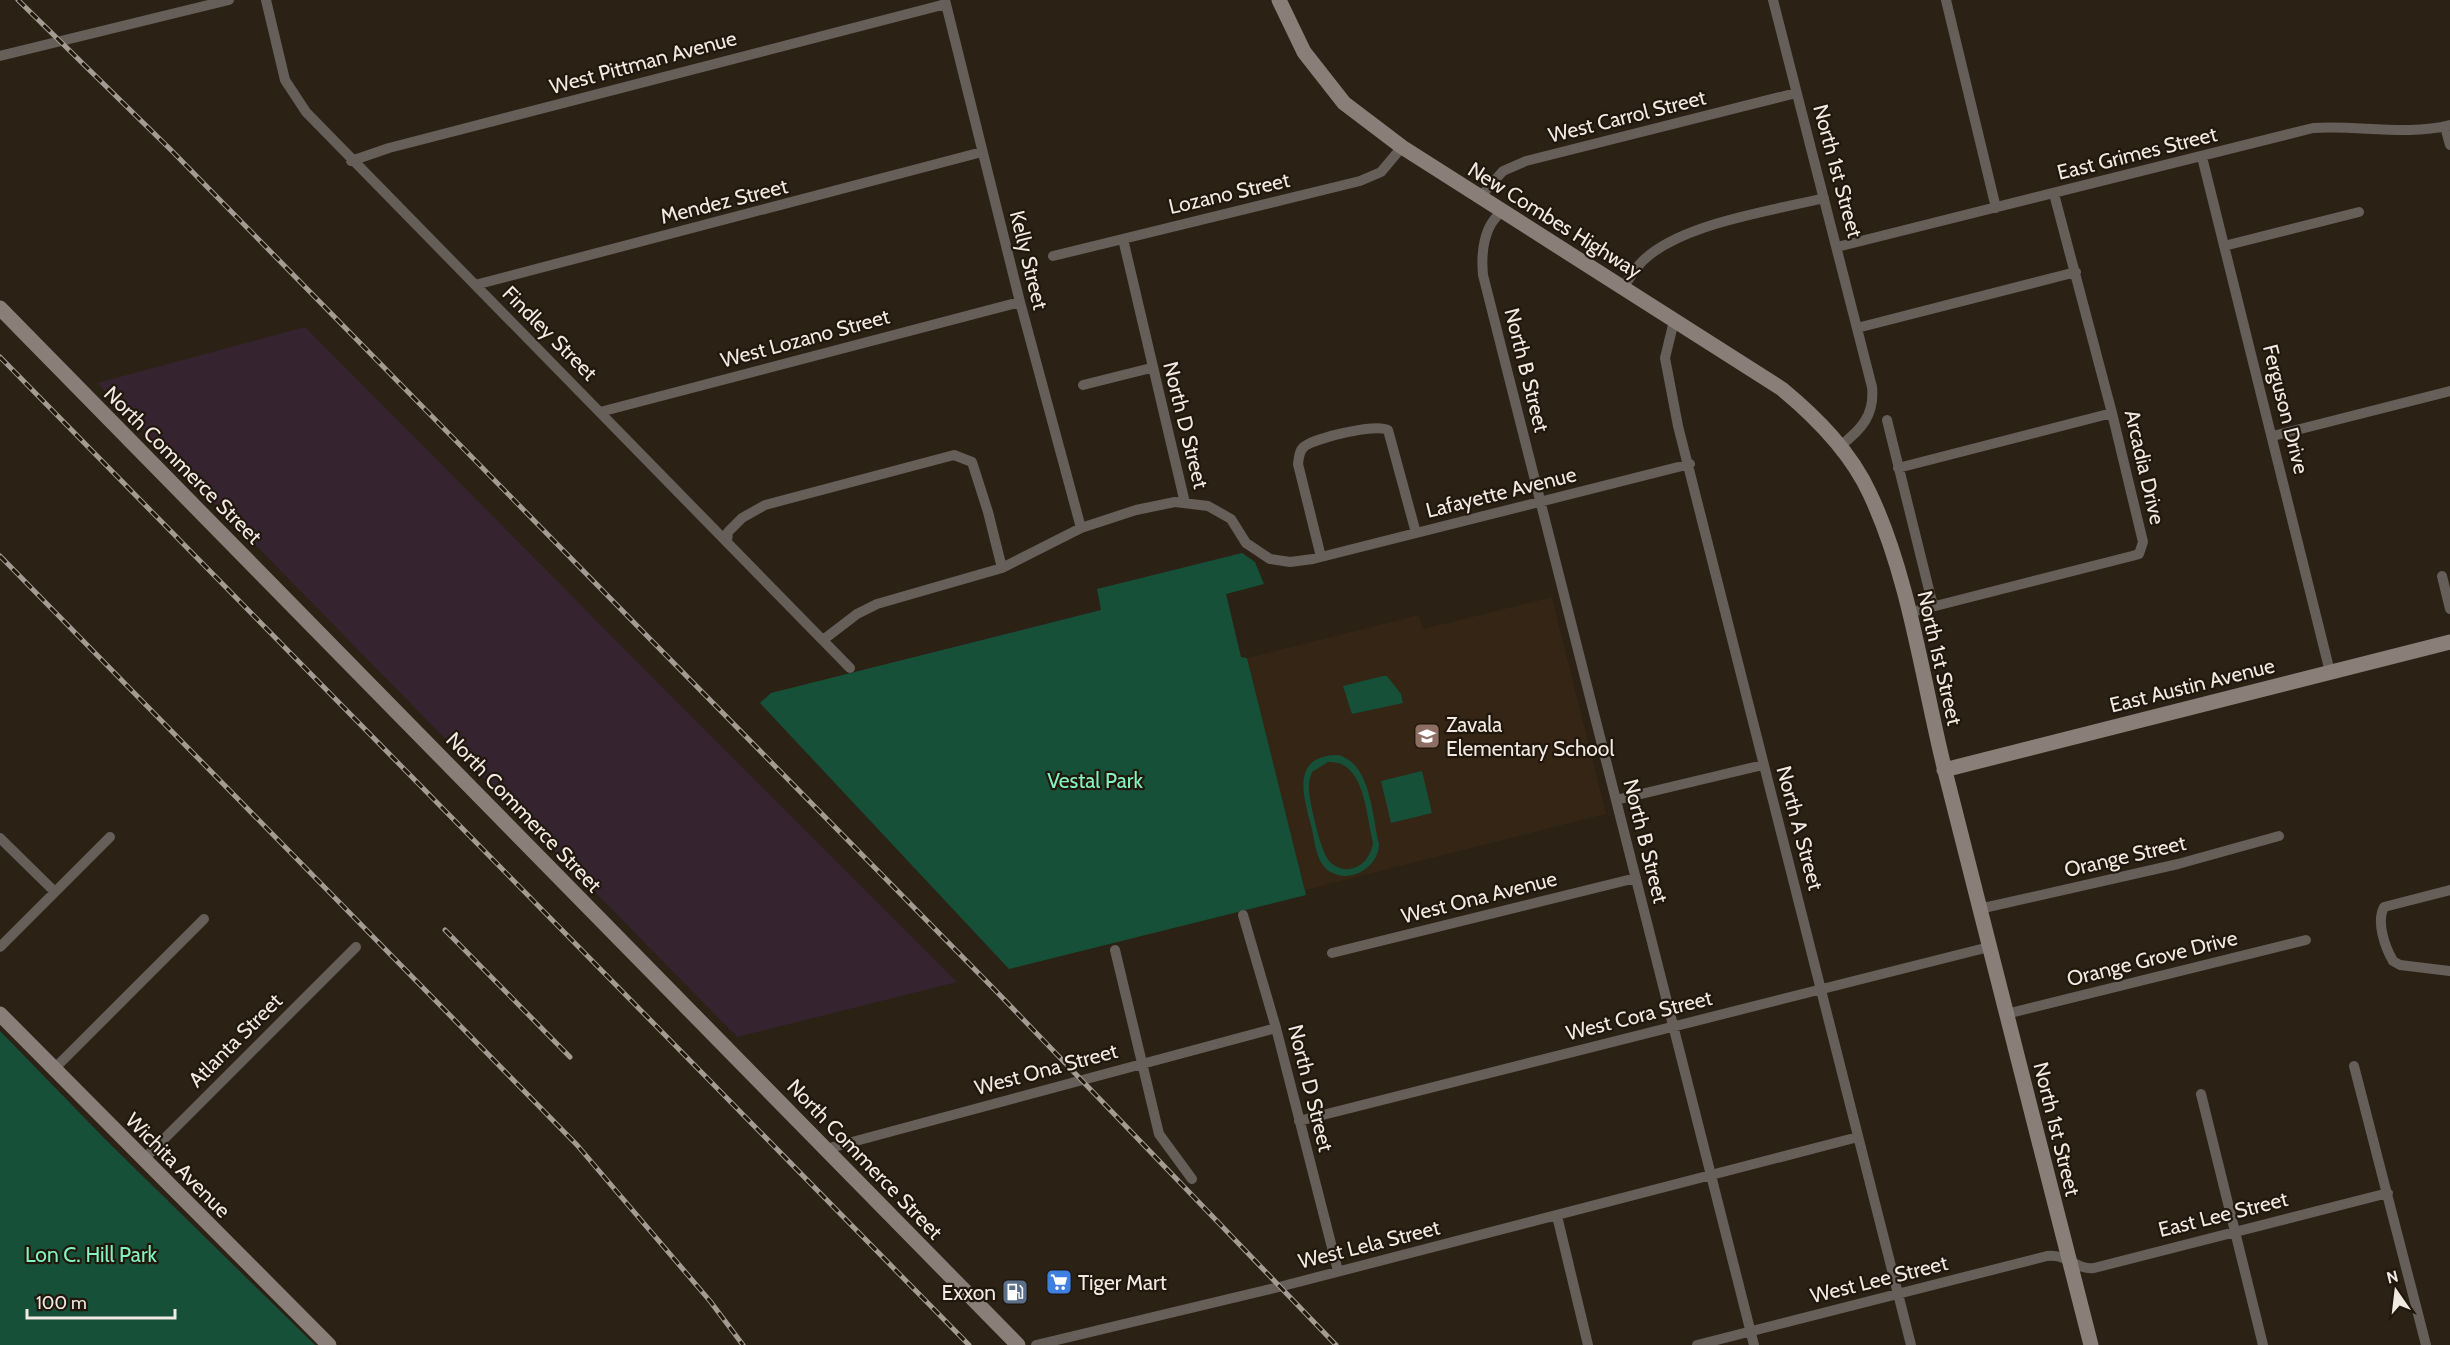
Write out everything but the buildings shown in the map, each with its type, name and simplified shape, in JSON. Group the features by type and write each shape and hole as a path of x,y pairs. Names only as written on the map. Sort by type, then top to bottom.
{"street":[{"path":"0,56 229,0"},
{"name":"Findley Street","path":"266,0 285,80 306,112 351,161 850,668"},
{"name":"New Combes Highway","path":"1279,0 1304,52 1344,102 1401,147 1782,389 1809,411 1840,446"},
{"name":"North 1st Street","path":"1773,0 1872,387 1873,404 1866,421 1840,446 1870,492 1901,583 1944,770 2091,1345"},
{"path":"1946,0 1996,208"},
{"name":"West Pittman Avenue","path":"351,161 388,148 946,2"},
{"name":"Kelly Street","path":"946,2 1020,302 1081,528"},
{"name":"West Carrol Street","path":"1480,197 1503,171 1526,161 1796,93"},
{"name":"East Grimes Street","path":"1837,248 2313,128 2346,126 2409,129 2448,126"},
{"path":"2448,126 2450,146"},
{"name":"Lozano Street","path":"1053,256 1360,181 1381,172 1401,147"},
{"name":"Mendez Street","path":"475,285 982,152"},
{"name":"Ferguson Drive","path":"2202,157 2330,672"},
{"name":"Arcadia Drive","path":"1908,613 2139,554 2143,542 2076,272 2054,194"},
{"path":"1623,288 1639,265 1654,252 1694,231 1824,198"},
{"name":"North B Street","path":"1503,211 1496,216 1485,239 1483,275 1754,1345"},
{"path":"2224,246 2359,212"},
{"name":"North D Street","path":"1123,238 1151,368 1185,502 1208,506 1231,519 1246,543 1270,559 1290,562 1321,557"},
{"path":"1857,328 2076,272"},
{"name":"West Lozano Street","path":"600,412 1020,302"},
{"name":"North Commerce Street","path":"0,308 1018,1345"},
{"name":"North A Street","path":"1674,321 1665,358 1678,426 1690,464 1763,765 1911,1345"},
{"path":"1083,385 1151,368"},
{"path":"2273,436 2450,392"},
{"path":"1898,468 2112,413"},
{"path":"1887,420 1933,606"},
{"path":"1321,557 1298,464 1301,449 1307,444 1351,432 1382,427 1388,430 1416,533"},
{"path":"727,542 728,532 742,518 765,505 954,455 972,462 1002,568"},
{"name":"Lafayette Avenue","path":"1321,557 1690,464"},
{"path":"823,640 857,614 877,604 1002,568 1081,528 1136,510 1185,502"},
{"path":"2442,576 2450,609"},
{"name":"East Austin Avenue","path":"1944,770 2450,642"},
{"path":"1616,800 1763,765"},
{"name":"Orange Street","path":"1979,909 2178,864 2278,836"},
{"path":"0,947 110,837"},
{"path":"0,838 55,892"},
{"name":"West Ona Avenue","path":"1332,953 1636,878"},
{"path":"2450,890 2384,907 2381,913 2383,934 2393,961 2400,965 2450,970"},
{"name":"North D Street","path":"1243,915 1276,1028 1338,1271"},
{"path":"54,1069 204,919"},
{"name":"Orange Grove Drive","path":"2006,1014 2306,940"},
{"name":"Atlanta Street","path":"143,1160 356,947"},
{"name":"West Cora Street","path":"1299,1121 1989,947"},
{"path":"1115,950 1159,1134 1192,1179"},
{"name":"Wichita Avenue","path":"0,1014 328,1345"},
{"name":"West Ona Street","path":"826,1149 1276,1028"},
{"path":"2354,1066 2426,1345"},
{"path":"2201,1094 2263,1345"},
{"name":"West Lela Street","path":"1036,1345 1557,1216 1858,1137"},
{"name":"East Lee Street","path":"2070,1261 2078,1268 2094,1268 2234,1230 2388,1193"},
{"path":"1557,1216 1588,1345"},
{"name":"West Lee Street","path":"1696,1345 2048,1256 2063,1257 2070,1261"}],"shaded area":[{"path":"305,327 957,982 737,1037 97,383"},
{"name":"Zavala Elementary School","path":"1552,597 1606,814 1305,890 1247,658 1419,615 1423,629"}],"green space":[{"name":"Vestal Park","path":"1242,553 1255,562 1264,584 1226,594 1241,657 1247,658 1306,895 1009,969 760,703 771,693 1101,610 1097,589"},
{"path":"1387,676 1401,694 1403,703 1352,714 1343,686"},
{"path":"1338,755 1349,760 1364,779 1372,806 1379,844 1377,854 1366,869 1348,876 1338,875 1322,864 1306,805 1304,781 1306,771 1312,762 1322,757","holes":["1328,762 1340,764 1350,770 1357,779 1362,791 1373,842 1364,862 1351,869 1337,867 1327,857 1316,828 1309,788 1312,772"]},
{"path":"1422,771 1432,813 1391,823 1381,781"},
{"name":"Lon C. Hill Park","path":"0,1031 107,1141 315,1345 0,1345"}],"railway":[{"path":"18,0 170,149 994,989 1336,1345"},
{"path":"0,357 969,1345"},
{"path":"0,556 577,1145 710,1301 743,1345"},
{"path":"445,930 570,1057"}],"place":[{"name":"Zavala Elementary School","path":"1427,736"},
{"name":"Tiger Mart","path":"1059,1282"},
{"name":"Exxon","path":"1015,1292"}]}
